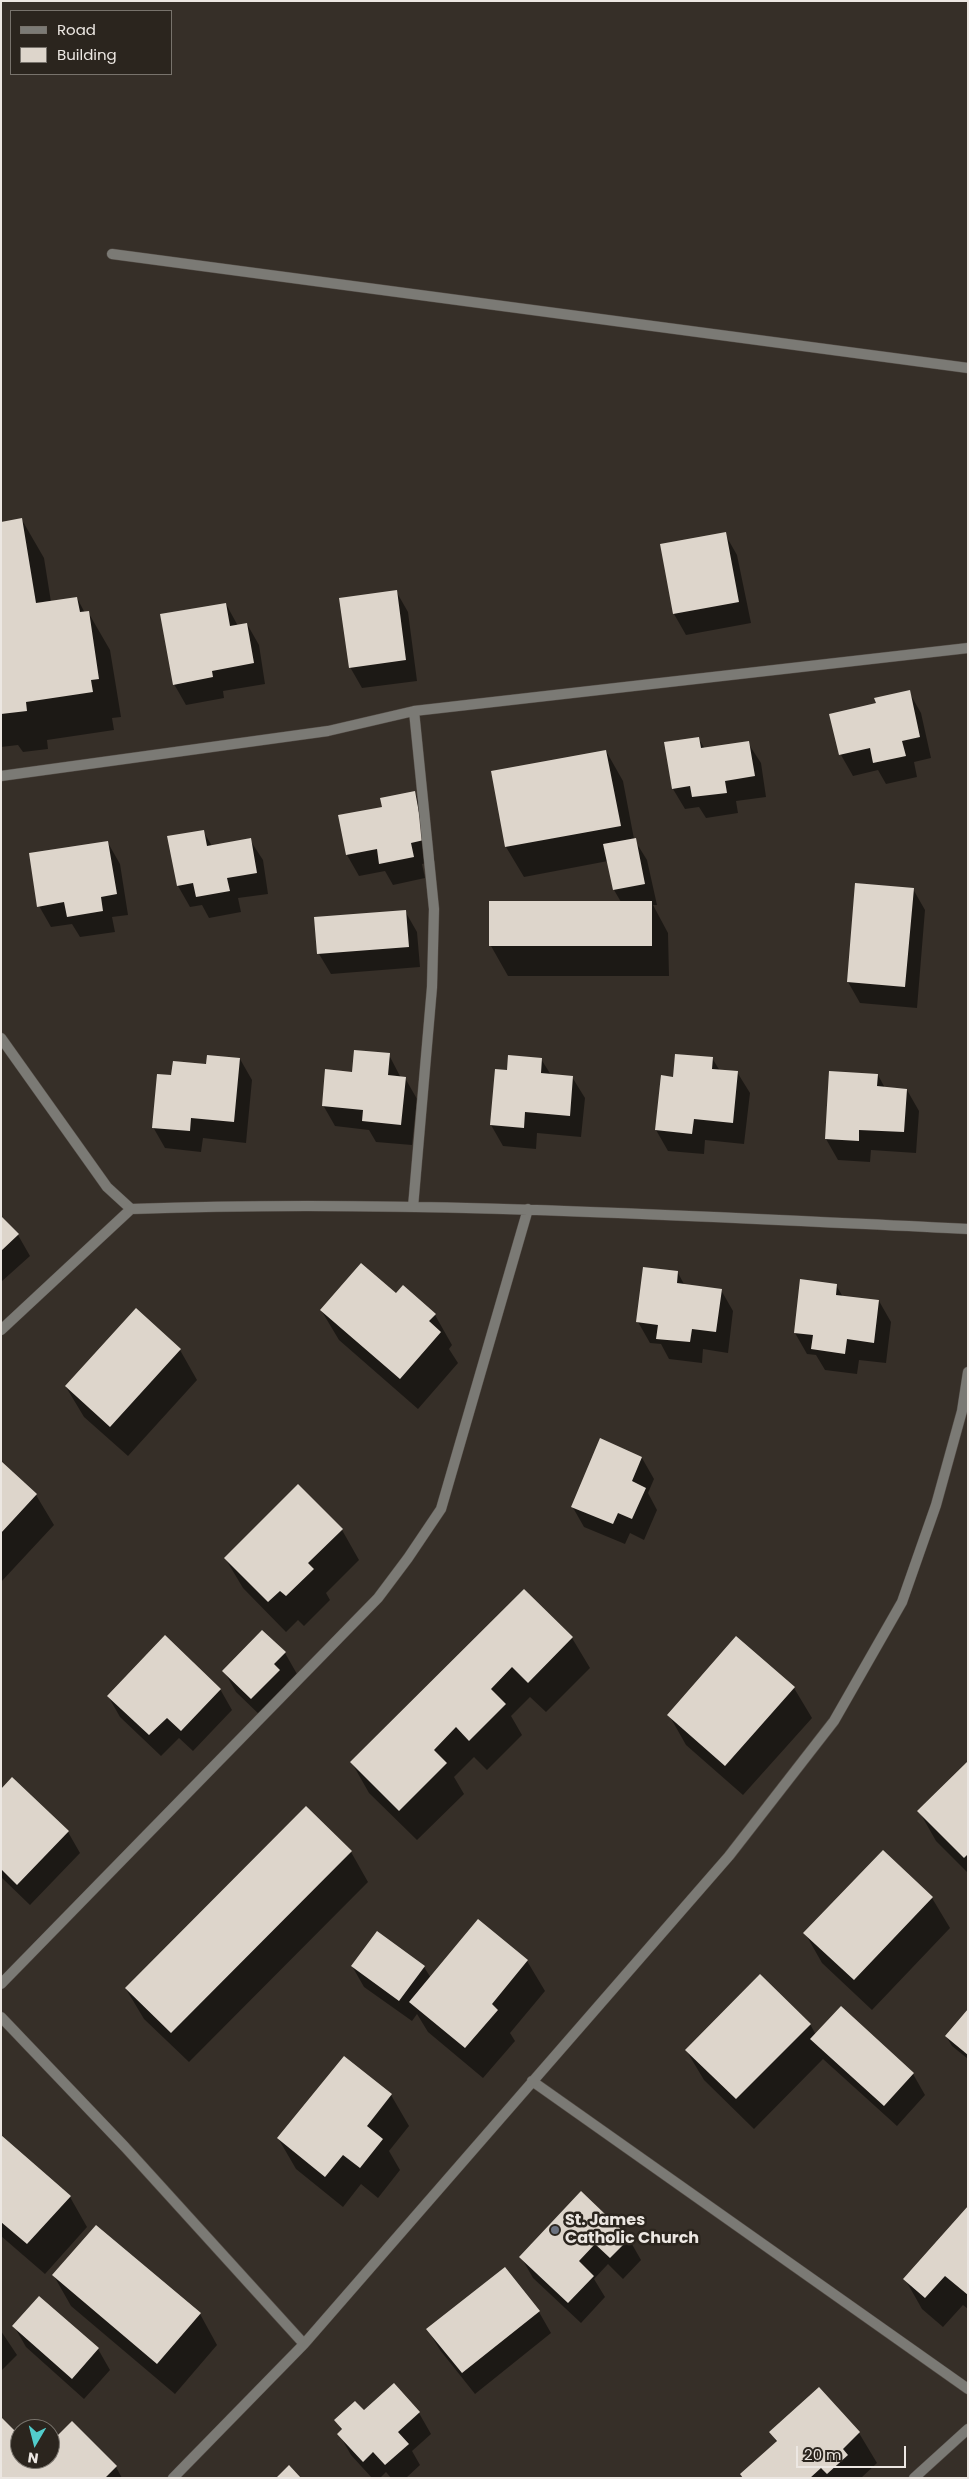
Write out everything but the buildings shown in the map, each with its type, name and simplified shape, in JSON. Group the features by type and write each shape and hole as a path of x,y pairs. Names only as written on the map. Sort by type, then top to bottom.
{"street":[{"path":"112,254 968,368"},
{"path":"1,776 328,732 414,711 968,648"},
{"path":"412,1206 432,986 434,909 414,711"},
{"path":"1,1038 107,1187 131,1209"},
{"path":"1,1330 131,1209 412,1206 528,1209 968,1229"},
{"path":"1,1984 378,1598 408,1558 441,1509 528,1209"},
{"path":"173,2478 304,2344 729,1856 834,1721 902,1602 936,1505 962,1411 968,1372"},
{"path":"1,2017 125,2147 304,2344"},
{"path":"532,2081 968,2389"},
{"path":"914,2478 968,2428"}],"place":[{"name":"St. James Catholic Church","path":"555,2230"}]}
